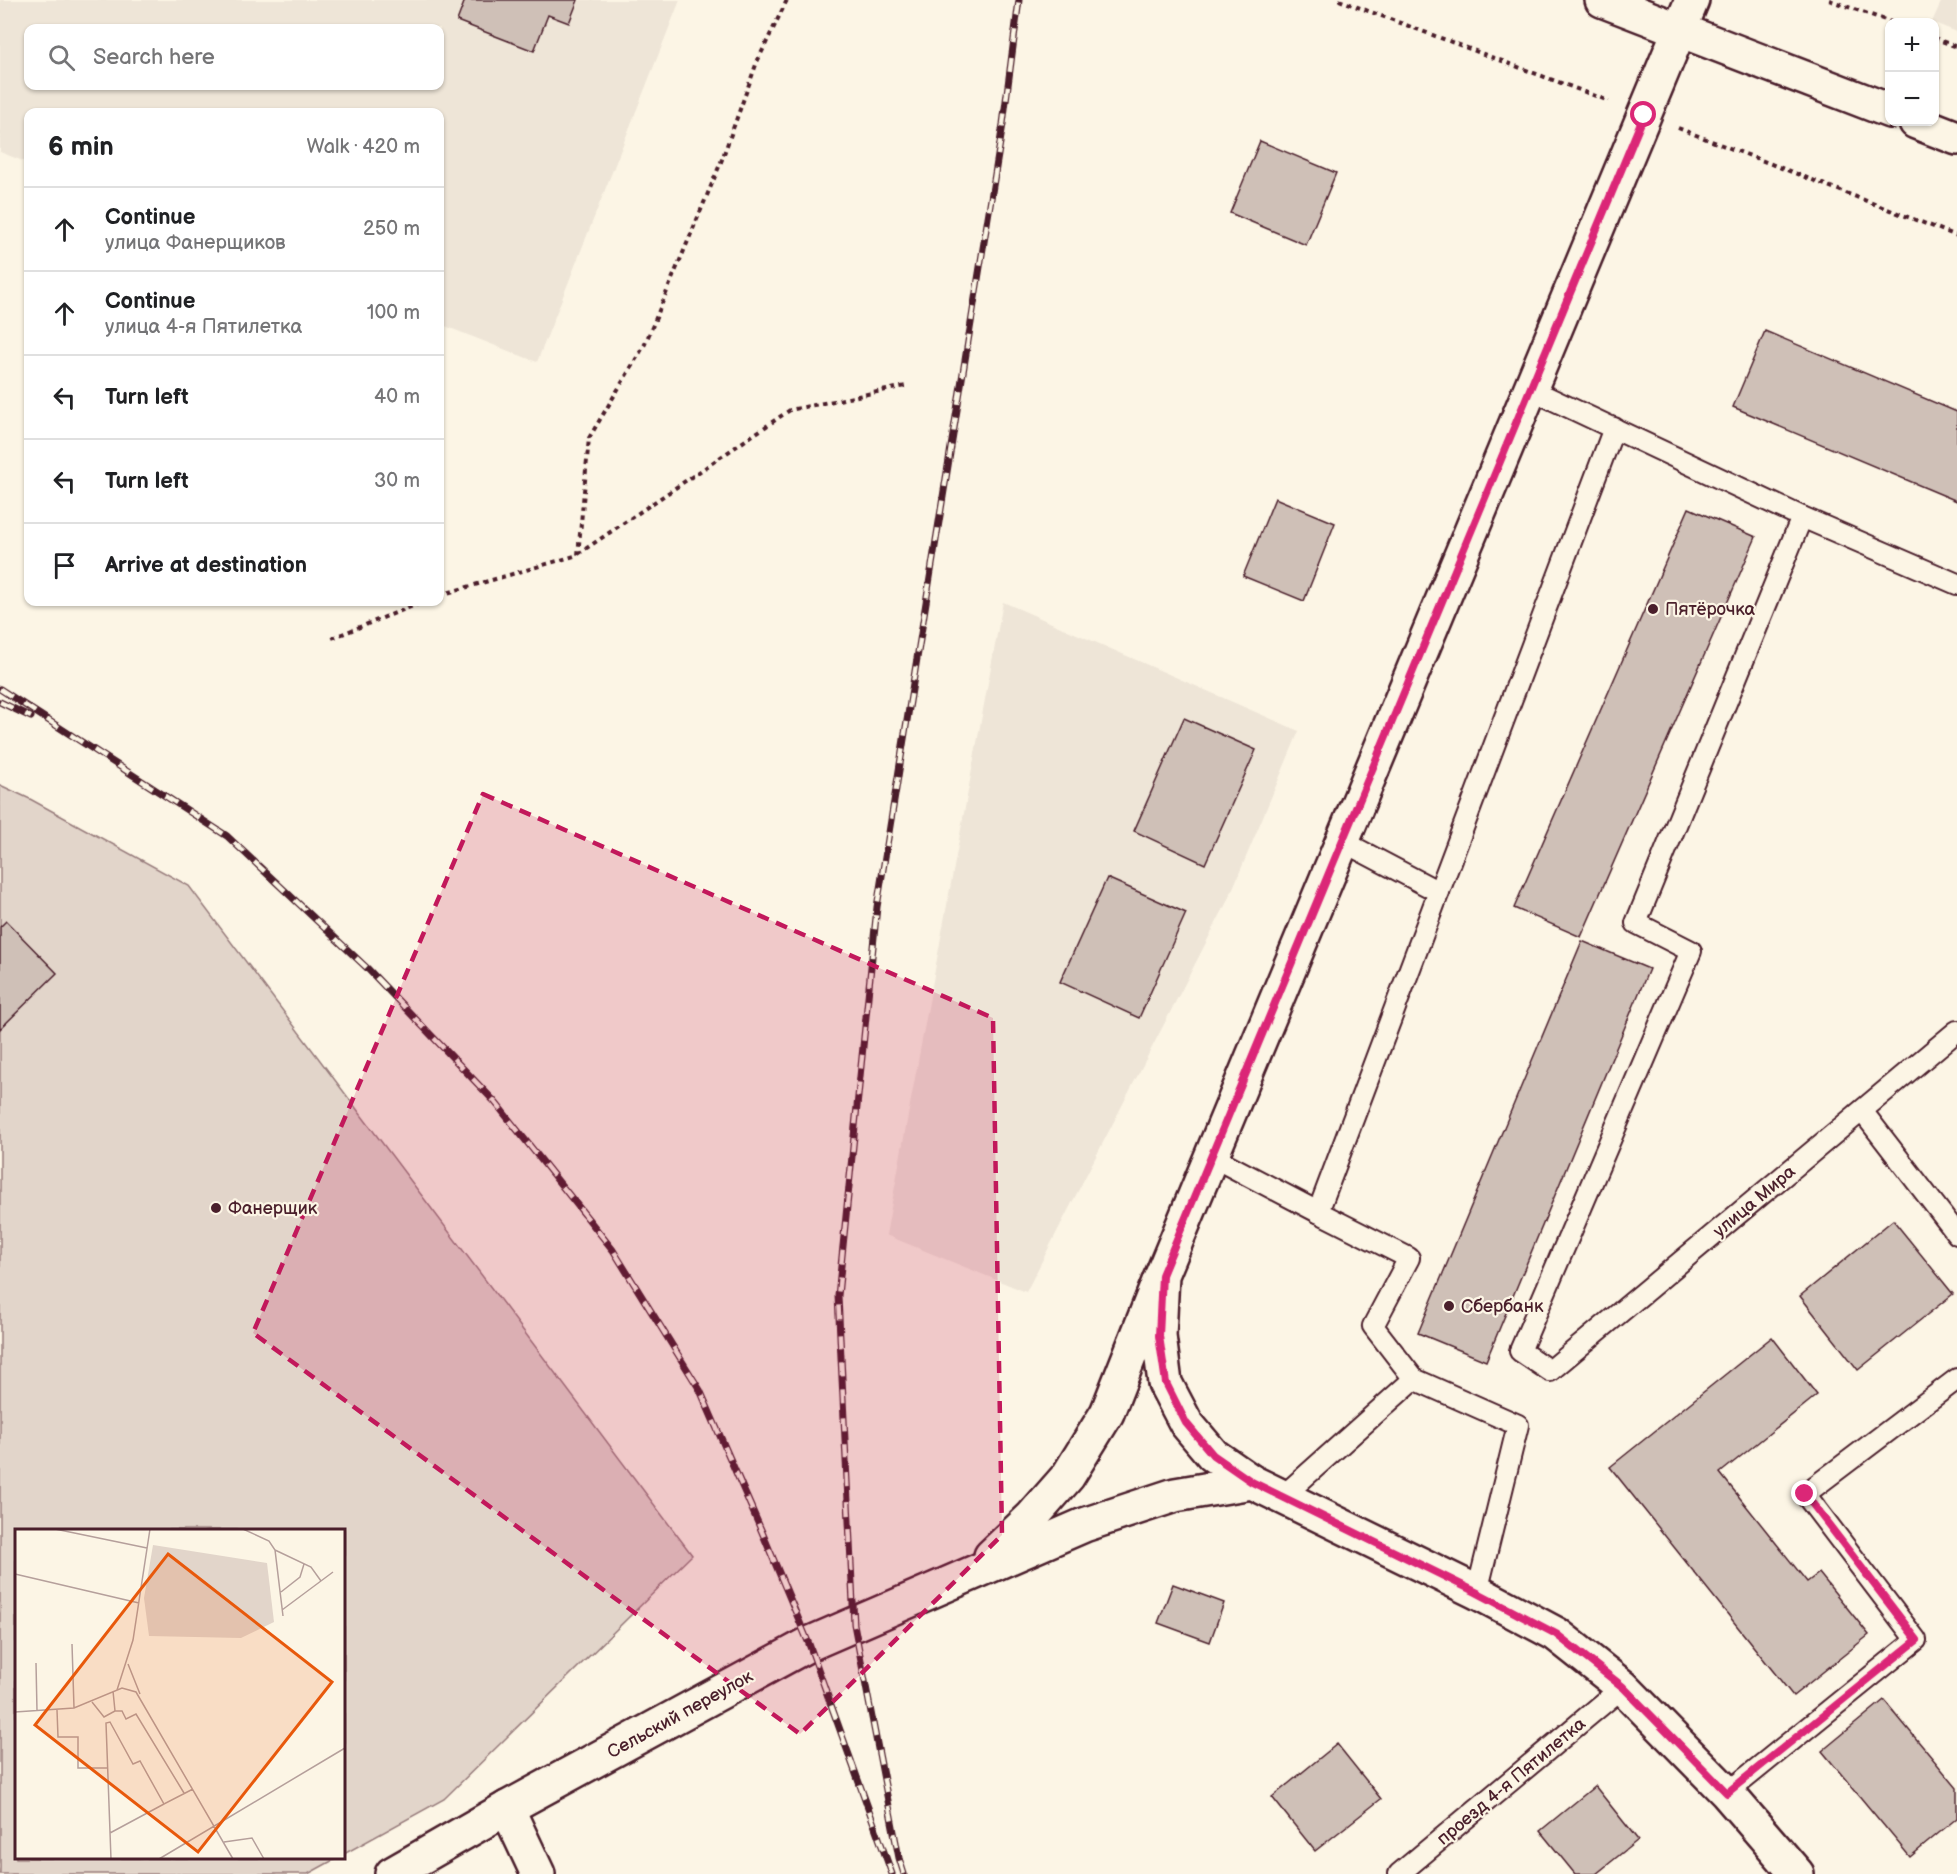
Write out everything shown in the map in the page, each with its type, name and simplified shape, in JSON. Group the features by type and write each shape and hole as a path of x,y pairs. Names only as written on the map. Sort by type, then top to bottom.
{"main road":[{"path":"1602,0 1686,14 1885,109"},
{"name":"Сельский переулок","path":"977,1570 1032,1517 1068,1476 1107,1413 1211,1156 1686,14"},
{"path":"1926,126 1957,138"},
{"path":"1162,1275 1159,1336 1166,1383 1186,1423 1213,1455 1252,1482 1556,1634 1623,1687 1727,1793 1797,1874"},
{"name":"Сельский переулок","path":"392,1874 809,1644 1084,1525 1175,1496 1252,1482"},
{"path":"507,1809 538,1874"}],"lane":[{"path":"1530,389 1802,517 1957,584"},
{"path":"1318,1212 1614,428"},
{"name":"улица Мира","path":"1802,517 1636,923 1692,951 1521,1351 1550,1371 1957,1031"},
{"path":"1342,841 1439,892"},
{"path":"1862,1111 1957,1234"},
{"path":"1211,1156 1409,1258 1373,1326 1414,1379 1518,1425 1476,1592"},
{"path":"1282,1497 1414,1379"},
{"path":"1727,1793 1917,1640 1805,1494 1957,1379"},
{"name":"проезд 4-я Пятилетка","path":"1399,1874 1623,1687"}],"path":[{"path":"578,555 589,438 645,344 721,162 758,62 787,0"},
{"path":"1829,0 1885,20"},
{"path":"1939,40 1957,47"},
{"path":"444,594 578,555 790,410 906,387"},
{"path":"332,638 413,606"}],"highlighted area":[{"path":"483,794 993,1018 1002,1535 800,1734 253,1333"}],"shaded area":[{"path":"0,0 680,0 537,362 444,326 444,108 24,108 24,161 0,152"},
{"path":"1942,0 1957,0 1957,32 1939,25 1939,18 1934,18"},
{"path":"1003,602 1299,731 1228,900 1026,1292 886,1235"},
{"name":"Фанерщик","path":"0,785 189,886 692,1555 444,1799 345,1853 345,1529 15,1529 15,1859 335,1859 308,1874 0,1874"}],"building":[{"path":"465,0 578,0 569,23 548,15 534,51 457,21"},
{"path":"1260,141 1336,173 1306,245 1230,213"},
{"path":"1765,331 1957,412 1957,501 1733,407"},
{"path":"1275,498 1335,523 1304,601 1243,576"},
{"path":"1689,508 1756,537 1581,937 1514,908"},
{"path":"1184,718 1256,750 1205,864 1134,831"},
{"path":"1107,878 1186,913 1139,1018 1060,982"},
{"path":"6,921 57,973 0,1029 0,927"},
{"path":"1582,941 1649,969 1486,1361 1418,1333"},
{"path":"1893,1220 1953,1294 1858,1370 1800,1296"},
{"path":"1772,1337 1817,1395 1720,1473 1807,1582 1819,1573 1869,1635 1793,1696 1610,1467"},
{"path":"1173,1584 1224,1603 1210,1642 1158,1623"},
{"path":"1884,1700 1957,1788 1957,1818 1910,1857 1822,1751"},
{"path":"1337,1744 1381,1799 1315,1851 1272,1797"},
{"path":"1595,1786 1638,1840 1596,1874 1575,1874 1540,1831"}],"railway":[{"path":"904,1874 854,1624 838,1296 877,907 1003,124 1019,0"},
{"path":"0,689 227,836 367,968 495,1102 613,1250 700,1390 809,1644 892,1874"},
{"path":"0,702 31,717"}],"place":[{"name":"Пятёрочка","path":"1653,609"},
{"name":"Фанерщик","path":"216,1208"},
{"name":"Сбербанк","path":"1449,1306"}],"route":[{"path":"1644,115 1162,1275 1159,1336 1166,1383 1186,1423 1213,1455 1252,1482 1556,1634 1623,1687 1727,1793 1917,1640 1805,1494"}]}
